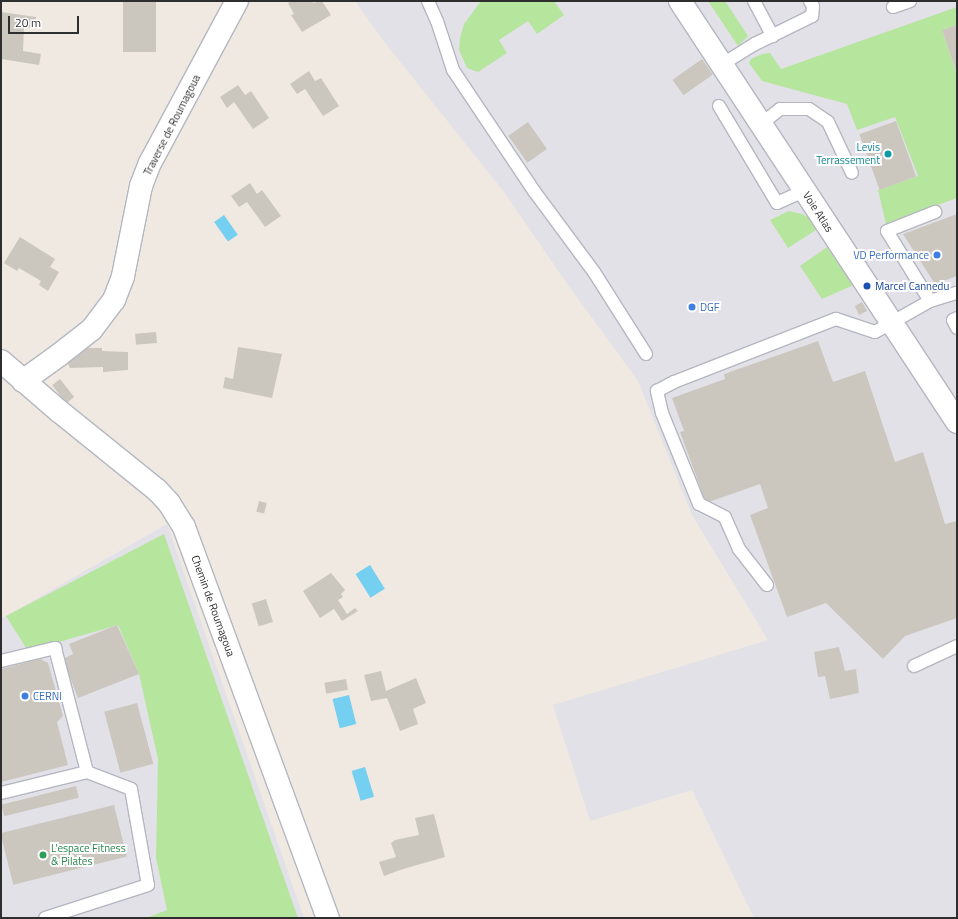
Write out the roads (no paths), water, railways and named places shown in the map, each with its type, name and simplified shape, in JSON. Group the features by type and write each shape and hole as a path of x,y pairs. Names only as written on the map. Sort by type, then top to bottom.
{"street":[{"name":"Traverse de Roumagoua","path":"23,381 59,356 92,329 114,300 123,276 141,186 150,163 237,1"},
{"name":"Voie Atlas","path":"680,1 891,322 954,411"},
{"name":"Chemin de Roumagoua","path":"1,361 23,381 157,490 169,503 184,526 328,918"}],"lane":[{"path":"428,1 437,21 453,70 534,191 594,272 646,354"},
{"path":"754,1 772,36"},
{"path":"721,65 772,36 812,16 813,6 810,1"},
{"path":"893,7 910,1"},
{"path":"719,106 777,203 804,191"},
{"path":"761,124 780,110 809,109 828,122 852,173"},
{"path":"930,300 887,231 935,212"},
{"path":"767,585 740,549 725,517 699,504 662,413 657,391 674,382 836,319 875,332 930,300 957,292"},
{"path":"957,318 953,320 957,328"},
{"path":"914,666 957,646"},
{"path":"1,660 55,648 87,772"},
{"path":"1,792 87,772 132,790 148,884 45,918"}],"water":[{"path":"224,215 238,235 228,242 214,222"},
{"path":"370,565 385,589 370,598 356,574"},
{"path":"349,695 356,724 340,728 333,699"},
{"path":"365,767 374,797 361,801 352,771"}],"place":[{"name":"Levis Terrassement","path":"888,154"},
{"name":"VD Performance","path":"937,255"},
{"name":"Marcel Cannedu","path":"867,286"},
{"name":"DGF","path":"692,307"},
{"name":"CERNI","path":"25,696"},
{"name":"L'espace Fitness & Pilates","path":"43,855"}]}
